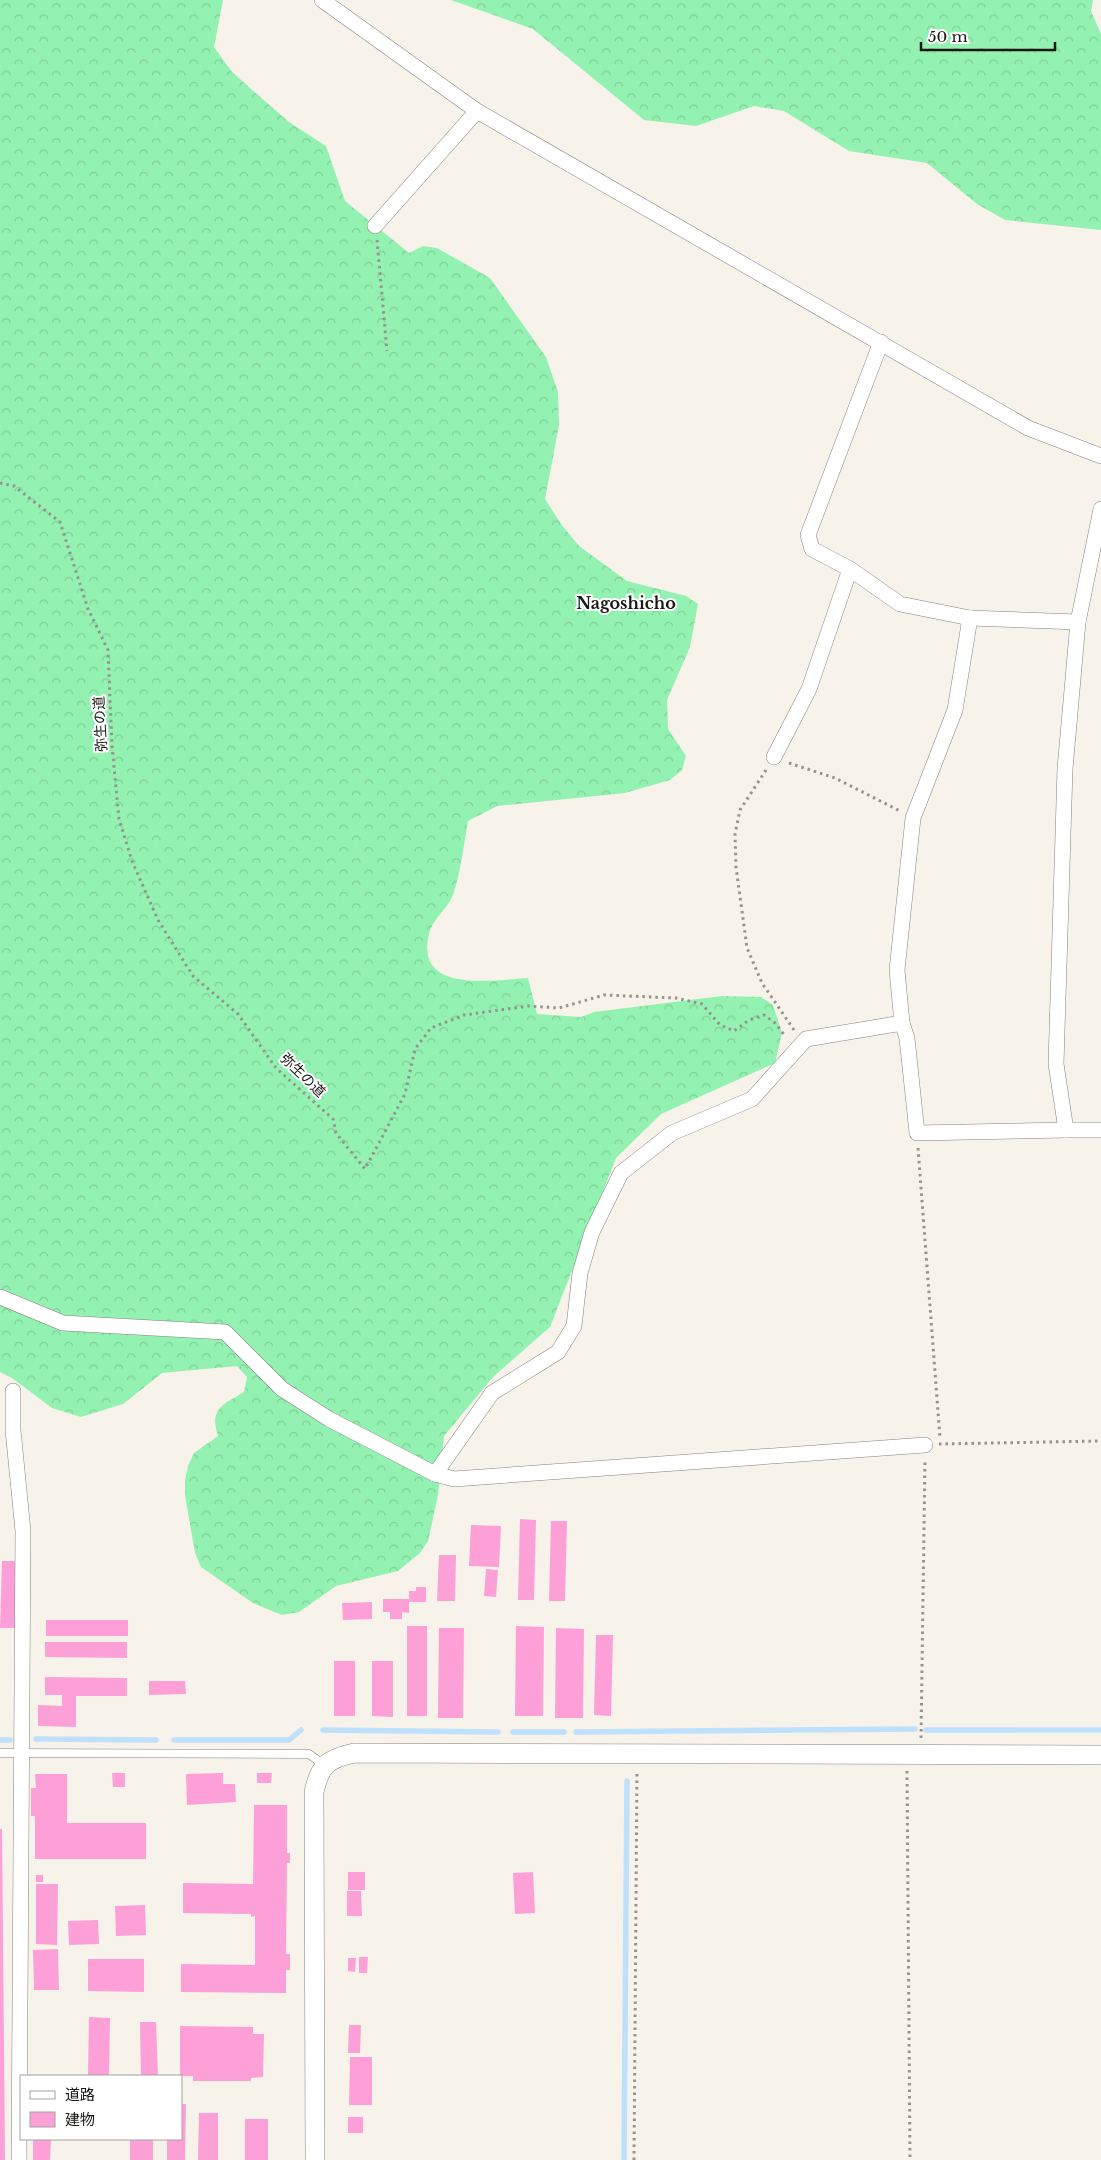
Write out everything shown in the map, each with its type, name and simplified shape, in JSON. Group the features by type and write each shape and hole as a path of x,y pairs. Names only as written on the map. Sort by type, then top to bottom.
{"street":[{"path":"322,0 477,111 1028,428 1101,456"},
{"path":"375,226 477,111"},
{"path":"881,342 808,535 812,549 850,569 900,604 970,618 1078,622"},
{"path":"1066,1130 1056,1064 1065,769 1078,622 1101,509"},
{"path":"774,757 808,689 850,569"},
{"path":"970,618 955,710 913,818 897,970 902,1023 907,1038 917,1133 1101,1130"},
{"path":"434,1474 492,1393 558,1352 574,1326 580,1273 592,1232 621,1173 672,1134 752,1099 806,1038 902,1023"},
{"path":"0,1297 63,1323 225,1332 282,1389 329,1419 434,1474 454,1478 925,1445"},
{"path":"13,1391 13,1430 23,1531 19,2160"},
{"path":"315,2160 313,1810 316,1783 324,1765 338,1756 354,1753 1101,1755"}],"lane":[{"path":"0,1753 309,1754 324,1765"}],"path":[{"path":"375,226 387,351"},
{"name":"弥生の道","path":"0,483 14,486 60,522 88,609 108,650 112,746 119,819 132,861 158,920 193,976 238,1014 276,1068 333,1119 336,1133 365,1169 405,1094 415,1049 431,1028 464,1014 528,1006 558,1008 604,995 676,998 702,1004 720,1025 734,1031 749,1020 764,1015 775,1023 799,1047"},
{"path":"799,1047 762,983 747,948 736,868 736,834 740,810 774,757 835,778 913,818"},
{"path":"917,1133 940,1444"},
{"path":"910,2160 914,1754 925,1445 1101,1441"},
{"path":"634,2160 637,1754"}],"green space":[{"path":"0,0 223,0 214,47 232,72 267,103 289,122 326,146 345,201 409,253 423,246 437,248 490,278 546,357 558,392 559,425 545,499 561,524 579,546 627,581 686,596 698,604 690,647 667,700 668,729 686,756 682,770 670,780 625,793 497,806 468,821 454,892 429,934 428,953 433,966 445,975 460,979 478,981 528,978 537,1014 581,1017 594,1012 722,996 761,997 773,1005 782,1033 775,1063 661,1114 616,1158 550,1327 493,1377 444,1436 438,1495 428,1541 420,1553 398,1571 336,1586 299,1612 282,1615 253,1603 201,1567 195,1553 185,1495 185,1480 188,1466 194,1453 218,1436 215,1419 220,1408 244,1392 247,1377 237,1366 162,1373 123,1404 81,1417 52,1408 12,1378 0,1372"},
{"path":"451,0 1093,0 1091,11 1101,34 1101,230 1005,220 977,204 927,163 849,151 784,111 754,106 696,126 644,120 533,29"}],"building":[{"path":"520,1519 536,1520 534,1600 518,1600"},
{"path":"551,1521 567,1521 565,1601 549,1601"},
{"path":"471,1525 501,1526 499,1567 469,1566"},
{"path":"439,1555 456,1555 455,1601 437,1601"},
{"path":"2,1561 17,1561 16,1628 0,1628"},
{"path":"486,1569 498,1570 496,1597 484,1596"},
{"path":"416,1587 426,1587 426,1602 409,1602 409,1613 402,1612 402,1619 390,1619 390,1612 383,1612 383,1599 409,1599 409,1591 416,1591"},
{"path":"372,1602 372,1619 343,1620 342,1603"},
{"path":"46,1620 128,1620 128,1636 46,1636"},
{"path":"407,1626 427,1626 427,1716 407,1716"},
{"path":"516,1626 544,1627 543,1716 515,1716"},
{"path":"439,1628 464,1628 463,1718 438,1718"},
{"path":"556,1628 584,1629 583,1718 555,1718"},
{"path":"596,1635 613,1635 611,1716 594,1715"},
{"path":"45,1642 127,1642 127,1658 45,1657"},
{"path":"334,1661 355,1661 355,1716 334,1716"},
{"path":"372,1661 393,1661 393,1717 372,1716"},
{"path":"45,1677 127,1678 127,1696 76,1696 76,1727 38,1726 38,1705 62,1706 62,1695 45,1695"},
{"path":"149,1681 185,1681 186,1694 149,1695"},
{"path":"112,1773 125,1773 125,1787 113,1787"},
{"path":"223,1773 223,1784 235,1784 236,1802 187,1805 186,1774"},
{"path":"257,1773 272,1773 271,1783 257,1783"},
{"path":"35,1774 67,1774 67,1823 146,1823 146,1859 35,1859 35,1816 31,1816 31,1788 36,1788"},
{"path":"254,1805 287,1805 287,1853 290,1853 290,1863 287,1863 286,1954 290,1954 290,1970 286,1970 286,1993 181,1992 181,1964 255,1965 255,1916 251,1917 251,1914 183,1913 183,1883 253,1884"},
{"path":"0,1829 2,1829 5,2160 0,2160"},
{"path":"348,1872 365,1872 365,1890 348,1890"},
{"path":"533,1872 535,1913 515,1914 513,1873"},
{"path":"36,1875 43,1875 43,1882 36,1882"},
{"path":"36,1884 58,1884 57,1945 36,1944"},
{"path":"347,1891 361,1891 362,1916 347,1916"},
{"path":"145,1905 146,1935 116,1936 115,1906"},
{"path":"98,1920 99,1944 69,1945 68,1921"},
{"path":"58,1949 59,1990 34,1990 33,1950"},
{"path":"359,1957 368,1957 367,1973 359,1973"},
{"path":"348,1958 356,1958 355,1972 348,1971"},
{"path":"88,1959 144,1959 144,1992 88,1991"},
{"path":"89,2017 110,2018 109,2075 88,2075"},
{"path":"140,2022 156,2022 158,2075 141,2075"},
{"path":"349,2025 361,2025 360,2053 348,2053"},
{"path":"180,2026 253,2027 253,2034 264,2034 263,2077 251,2078 251,2081 193,2081 193,2076 180,2075"},
{"path":"350,2057 372,2057 372,2105 349,2105"},
{"path":"182,2104 186,2104 185,2160 167,2160 167,2140 182,2140"},
{"path":"199,2113 218,2113 218,2160 198,2160"},
{"path":"348,2117 363,2117 363,2133 348,2133"},
{"path":"245,2119 268,2119 268,2160 245,2160"},
{"path":"33,2140 51,2140 50,2160 33,2160"},
{"path":"130,2140 153,2140 153,2160 130,2160"}],"waterway":[{"path":"576,1732 915,1729"},
{"path":"174,1740 289,1740 301,1730"},
{"path":"323,1730 498,1732"},
{"path":"926,1730 1101,1730"},
{"path":"513,1732 564,1732"},
{"path":"36,1739 156,1740"},
{"path":"0,1740 10,1740"},
{"path":"624,2160 627,1781"}],"district":[{"name":"Nagoshicho","path":"626,603"}]}
